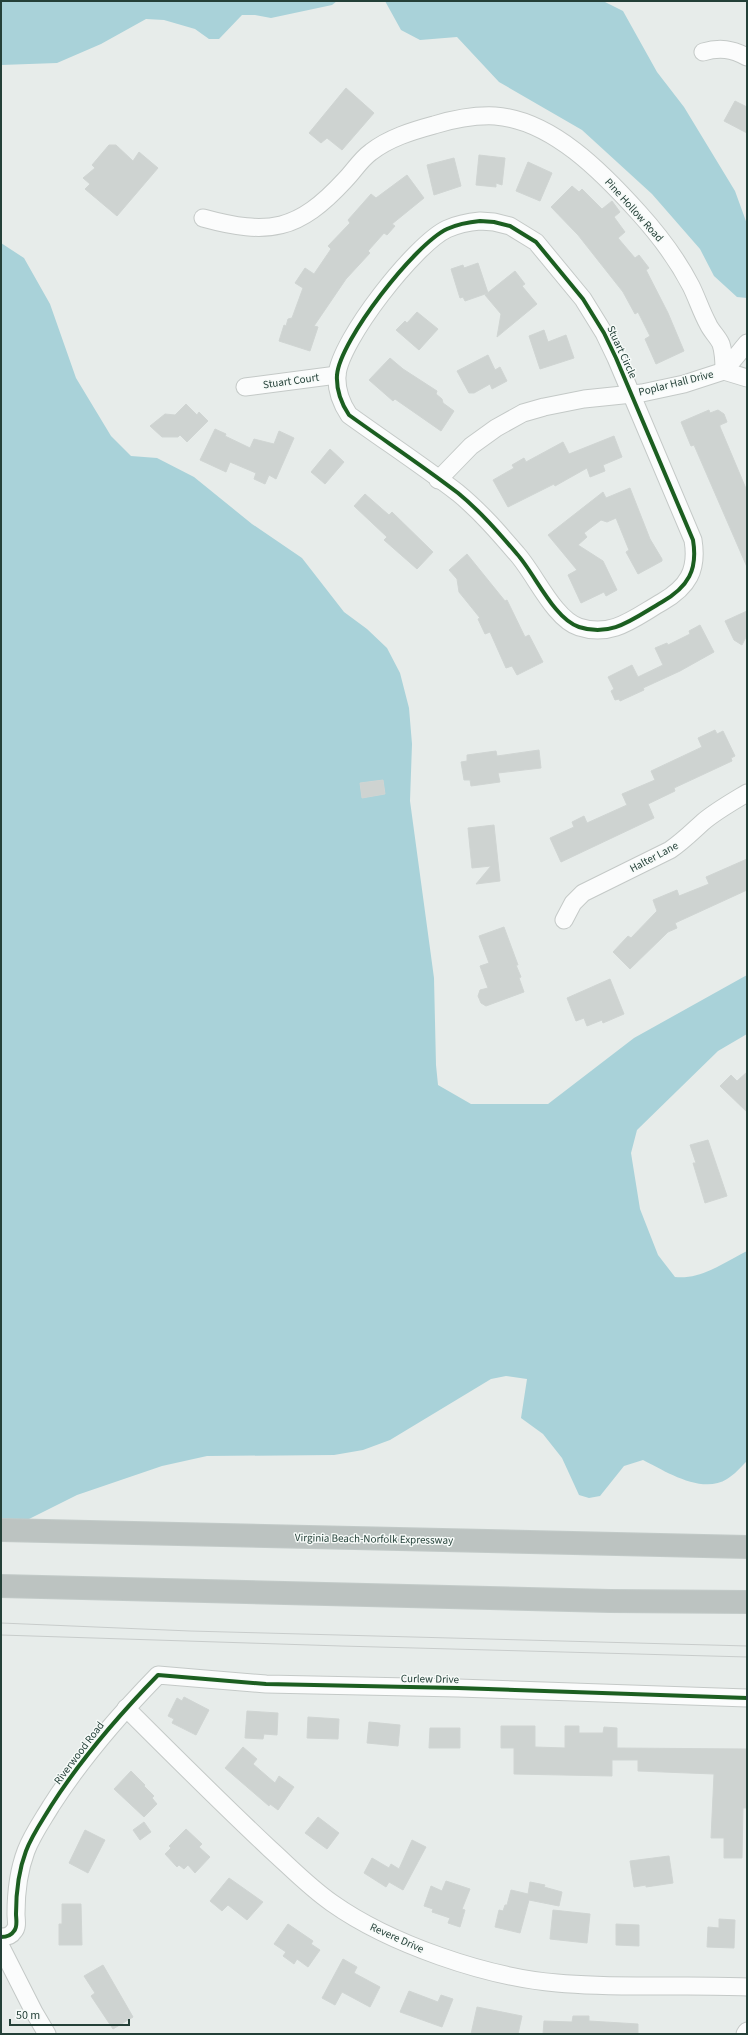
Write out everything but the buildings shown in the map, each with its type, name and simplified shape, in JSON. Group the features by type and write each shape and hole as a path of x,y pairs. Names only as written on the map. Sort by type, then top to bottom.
{"highway":[{"name":"Virginia Beach-Norfolk Expressway","path":"1,1530 747,1547"},
{"path":"1,1586 610,1601 747,1602"}],"street":[{"path":"703,52 724,48 737,51 747,57"},
{"name":"Pine Hollow Road","path":"203,218 229,225 254,228 274,227 292,222 312,211 370,153 387,142 419,129 475,116 496,116 518,120 538,128 556,138 586,160 616,187 646,221 676,262 690,285 708,325 721,343 724,371"},
{"name":"Stuart Circle","path":"494,222 510,226 536,242 583,299 604,333 632,394 693,540 695,553 691,572 686,582 678,592 617,628 606,631 592,631 577,626 563,617 520,556 493,526 458,494 350,415 342,404 337,388 337,375 341,360 358,327 376,301 428,241 447,229 463,223 494,222"},
{"name":"Poplar Hall Drive","path":"438,480 471,446 496,428 523,414 544,407 584,399 632,394 684,384 724,371 747,343"},
{"name":"Poplar Hall Drive","path":"724,371 747,378"},
{"name":"Stuart Court","path":"245,387 337,375"},
{"name":"Halter Lane","path":"564,920 573,903 583,893 670,850 682,842 703,822 726,805 747,793"},
{"name":"Curlew Drive","path":"126,1708 158,1675 266,1684 747,1698"},
{"name":"Riverwood Road","path":"1,1937 8,1936 14,1932 17,1927 16,1896 19,1873 26,1851 36,1830 62,1789 116,1718 126,1708"},
{"name":"Revere Drive","path":"126,1708 242,1824 299,1877 331,1902 358,1920 417,1947 453,1961 510,1975 555,1983 615,1987 747,1987"},
{"path":"1,1947 34,2012 48,2034"}],"water":[{"path":"1,1 337,1 332,5 271,18 255,15 242,15 219,39 209,39 195,29 164,20 146,19 101,44 57,63 1,65"},
{"path":"385,1 603,1 623,11 657,72 684,107 735,191 747,224 747,298 737,297 714,276 700,249 652,194 582,130 499,82 457,37 420,40 401,30"},
{"path":"1,243 24,258 50,304 76,378 111,436 131,456 157,458 194,477 252,524 302,558 344,612 367,629 387,648 400,673 409,708 412,744 410,801 434,978 436,1065 438,1085 471,1104 548,1104 634,1038 747,975 747,1034 718,1051 637,1130 631,1153 640,1209 658,1255 675,1277 694,1276 703,1273 747,1251 747,1461 727,1479 717,1483 695,1483 684,1480 643,1460 624,1466 600,1496 589,1498 579,1495 562,1458 543,1434 521,1418 527,1379 506,1376 491,1379 390,1440 363,1450 334,1455 207,1456 162,1466 77,1495 1,1533"}],"tram line":[{"path":"1,1623 190,1631 747,1646"},
{"path":"1,1635 747,1657"}],"cycle path":[{"path":"480,221 494,222 510,226 536,242 583,299 604,333 616,358 693,540 694,560 692,569 685,584 662,602 622,625 602,630 591,630 579,627 561,615 545,595 517,554 474,507 418,463 349,415 340,396 337,386 337,375 341,359 365,317 381,294 417,253 433,238 451,227 480,221"},
{"path":"1,1937 10,1935 16,1927 16,1898 19,1874 26,1851 37,1828 87,1755 114,1722 158,1675 266,1684 458,1688 747,1698"}]}
